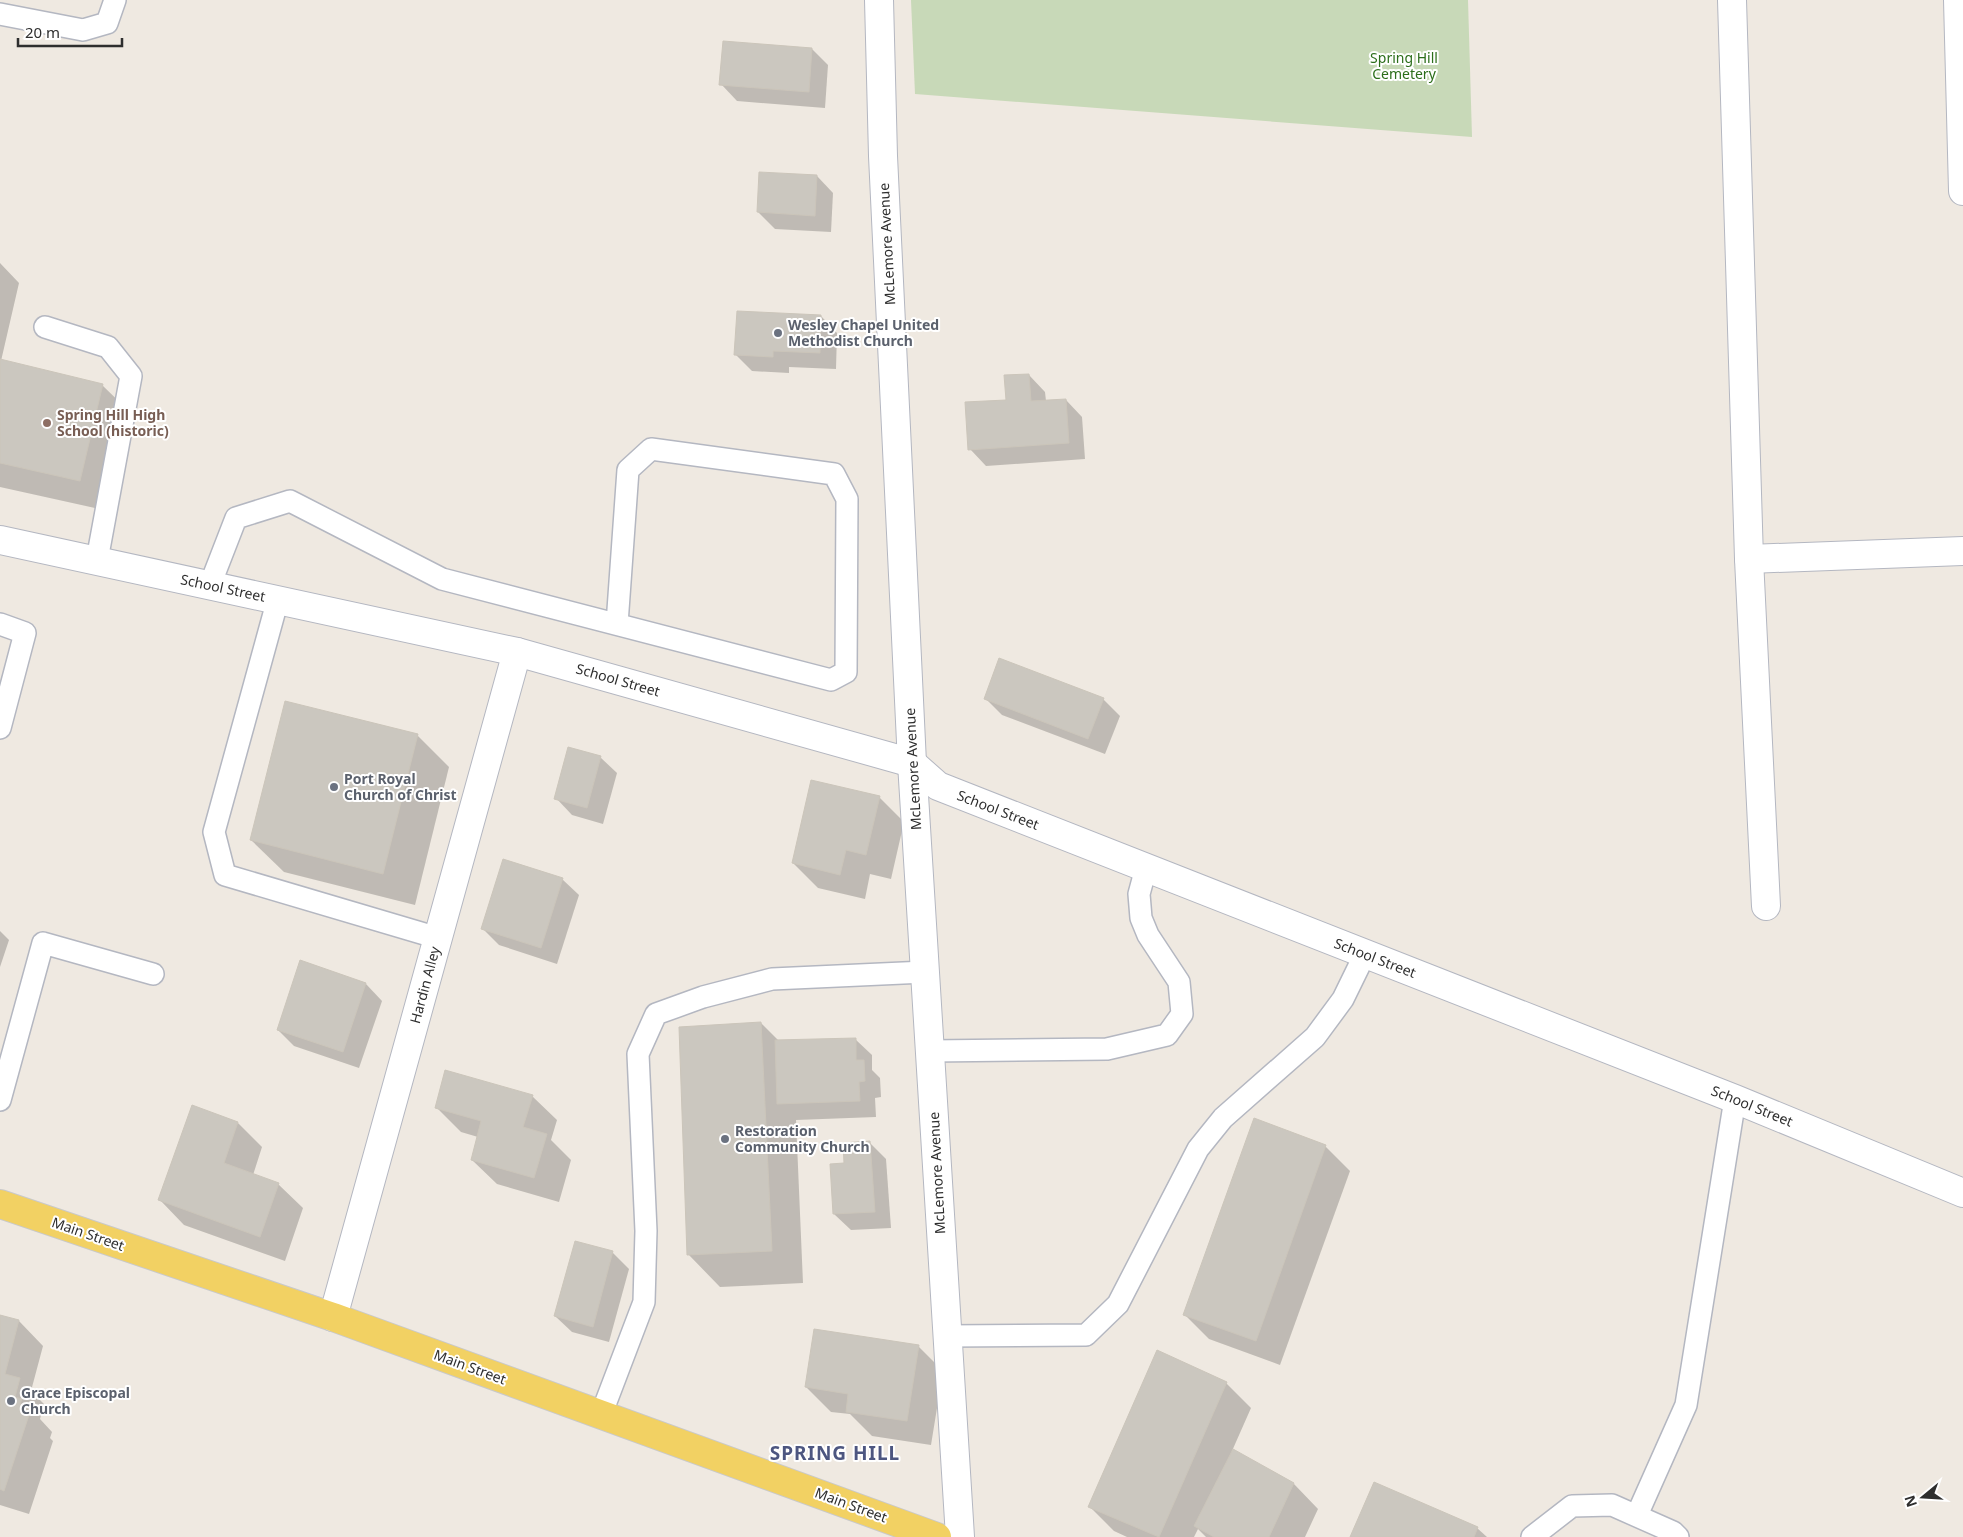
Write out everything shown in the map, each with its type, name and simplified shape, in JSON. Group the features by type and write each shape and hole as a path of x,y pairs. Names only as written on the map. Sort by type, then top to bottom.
{"main road":[{"name":"Main Street","path":"0,1204 334,1317 937,1537"}],"street":[{"name":"McLemore Avenue","path":"879,0 884,166 912,763 960,1537"},
{"path":"1732,0 1749,559 1766,906"},
{"path":"1958,0 1963,191"},
{"name":"School Street","path":"0,540 518,652 912,763 938,786 1735,1100 1963,1193"},
{"path":"1749,559 1963,551"},
{"name":"Hardin Alley","path":"334,1317 518,652"}],"lane":[{"path":"0,14 90,29 107,23 115,0"},
{"path":"44,327 108,346 131,376 97,560"},
{"path":"210,585 236,518 290,501 442,579 831,680 846,672 846,499 834,474 651,449 628,470 616,624"},
{"path":"278,599 214,832 226,875 438,938"},
{"path":"0,624 26,633 0,728"},
{"path":"930,1051 1107,1049 1166,1035 1182,1014 1180,982 1148,935 1141,918 1139,894 1146,868"},
{"path":"0,1100 43,943 153,974"},
{"path":"947,1336 1086,1335 1118,1304 1198,1149 1223,1118 1315,1037 1343,999 1365,954"},
{"path":"601,1415 644,1302 646,1231 638,1054 656,1014 704,997 772,979 925,972"},
{"path":"1637,1515 1686,1405 1735,1100"},
{"path":"1532,1537 1572,1506 1612,1505 1673,1532 1678,1537"}],"green space":[{"name":"Spring Hill Cemetery","path":"911,0 1468,0 1472,137 915,94"}],"building":[{"path":"723,41 812,48 809,92 719,85"},
{"path":"759,172 817,175 815,216 757,212"},
{"name":"Wesley Chapel United Methodist Church","path":"737,311 821,315 820,353 773,351 773,357 734,355"},
{"name":"Spring Hill High School (historic)","path":"0,359 103,384 80,481 0,463"},
{"path":"1029,374 1031,401 1066,399 1069,443 968,450 965,402 1006,400 1004,375"},
{"path":"999,658 1104,698 1088,739 984,699"},
{"name":"Port Royal Church of Christ","path":"285,701 418,734 383,874 250,840"},
{"path":"568,747 601,756 587,808 554,799"},
{"path":"811,780 880,796 866,855 846,850 840,875 792,863"},
{"path":"503,859 563,878 541,948 481,929"},
{"path":"300,960 366,983 343,1052 277,1030"},
{"name":"Restoration Community Church","path":"761,1022 772,1251 687,1255 679,1027"},
{"path":"856,1038 856,1060 864,1060 865,1081 859,1082 860,1101 777,1104 775,1040"},
{"path":"445,1070 533,1095 523,1127 547,1134 534,1178 471,1160 481,1121 435,1108"},
{"path":"192,1105 238,1122 224,1163 279,1183 260,1237 158,1200"},
{"path":"1254,1118 1326,1145 1256,1341 1183,1315"},
{"path":"870,1141 875,1212 833,1214 830,1164 844,1163 843,1143"},
{"path":"575,1241 613,1251 593,1327 554,1316"},
{"name":"Grace Episcopal Church","path":"0,1315 19,1320 5,1374 20,1378 15,1397 22,1399 20,1404 28,1406 26,1412 29,1415 4,1491 0,1489"},
{"path":"814,1329 919,1345 907,1421 846,1412 848,1394 805,1387"},
{"path":"1157,1350 1227,1382 1159,1537 1088,1507"},
{"path":"1233,1449 1294,1483 1269,1537 1214,1537 1194,1526"},
{"path":"1374,1482 1478,1527 1474,1537 1350,1537"}],"place":[{"name":"Wesley Chapel United Methodist Church","path":"778,333"},
{"name":"Spring Hill High School (historic)","path":"47,423"},
{"name":"Port Royal Church of Christ","path":"334,787"},
{"name":"Restoration Community Church","path":"725,1139"},
{"name":"Grace Episcopal Church","path":"11,1401"}],"district":[{"name":"SPRING HILL","path":"835,1453"}]}
